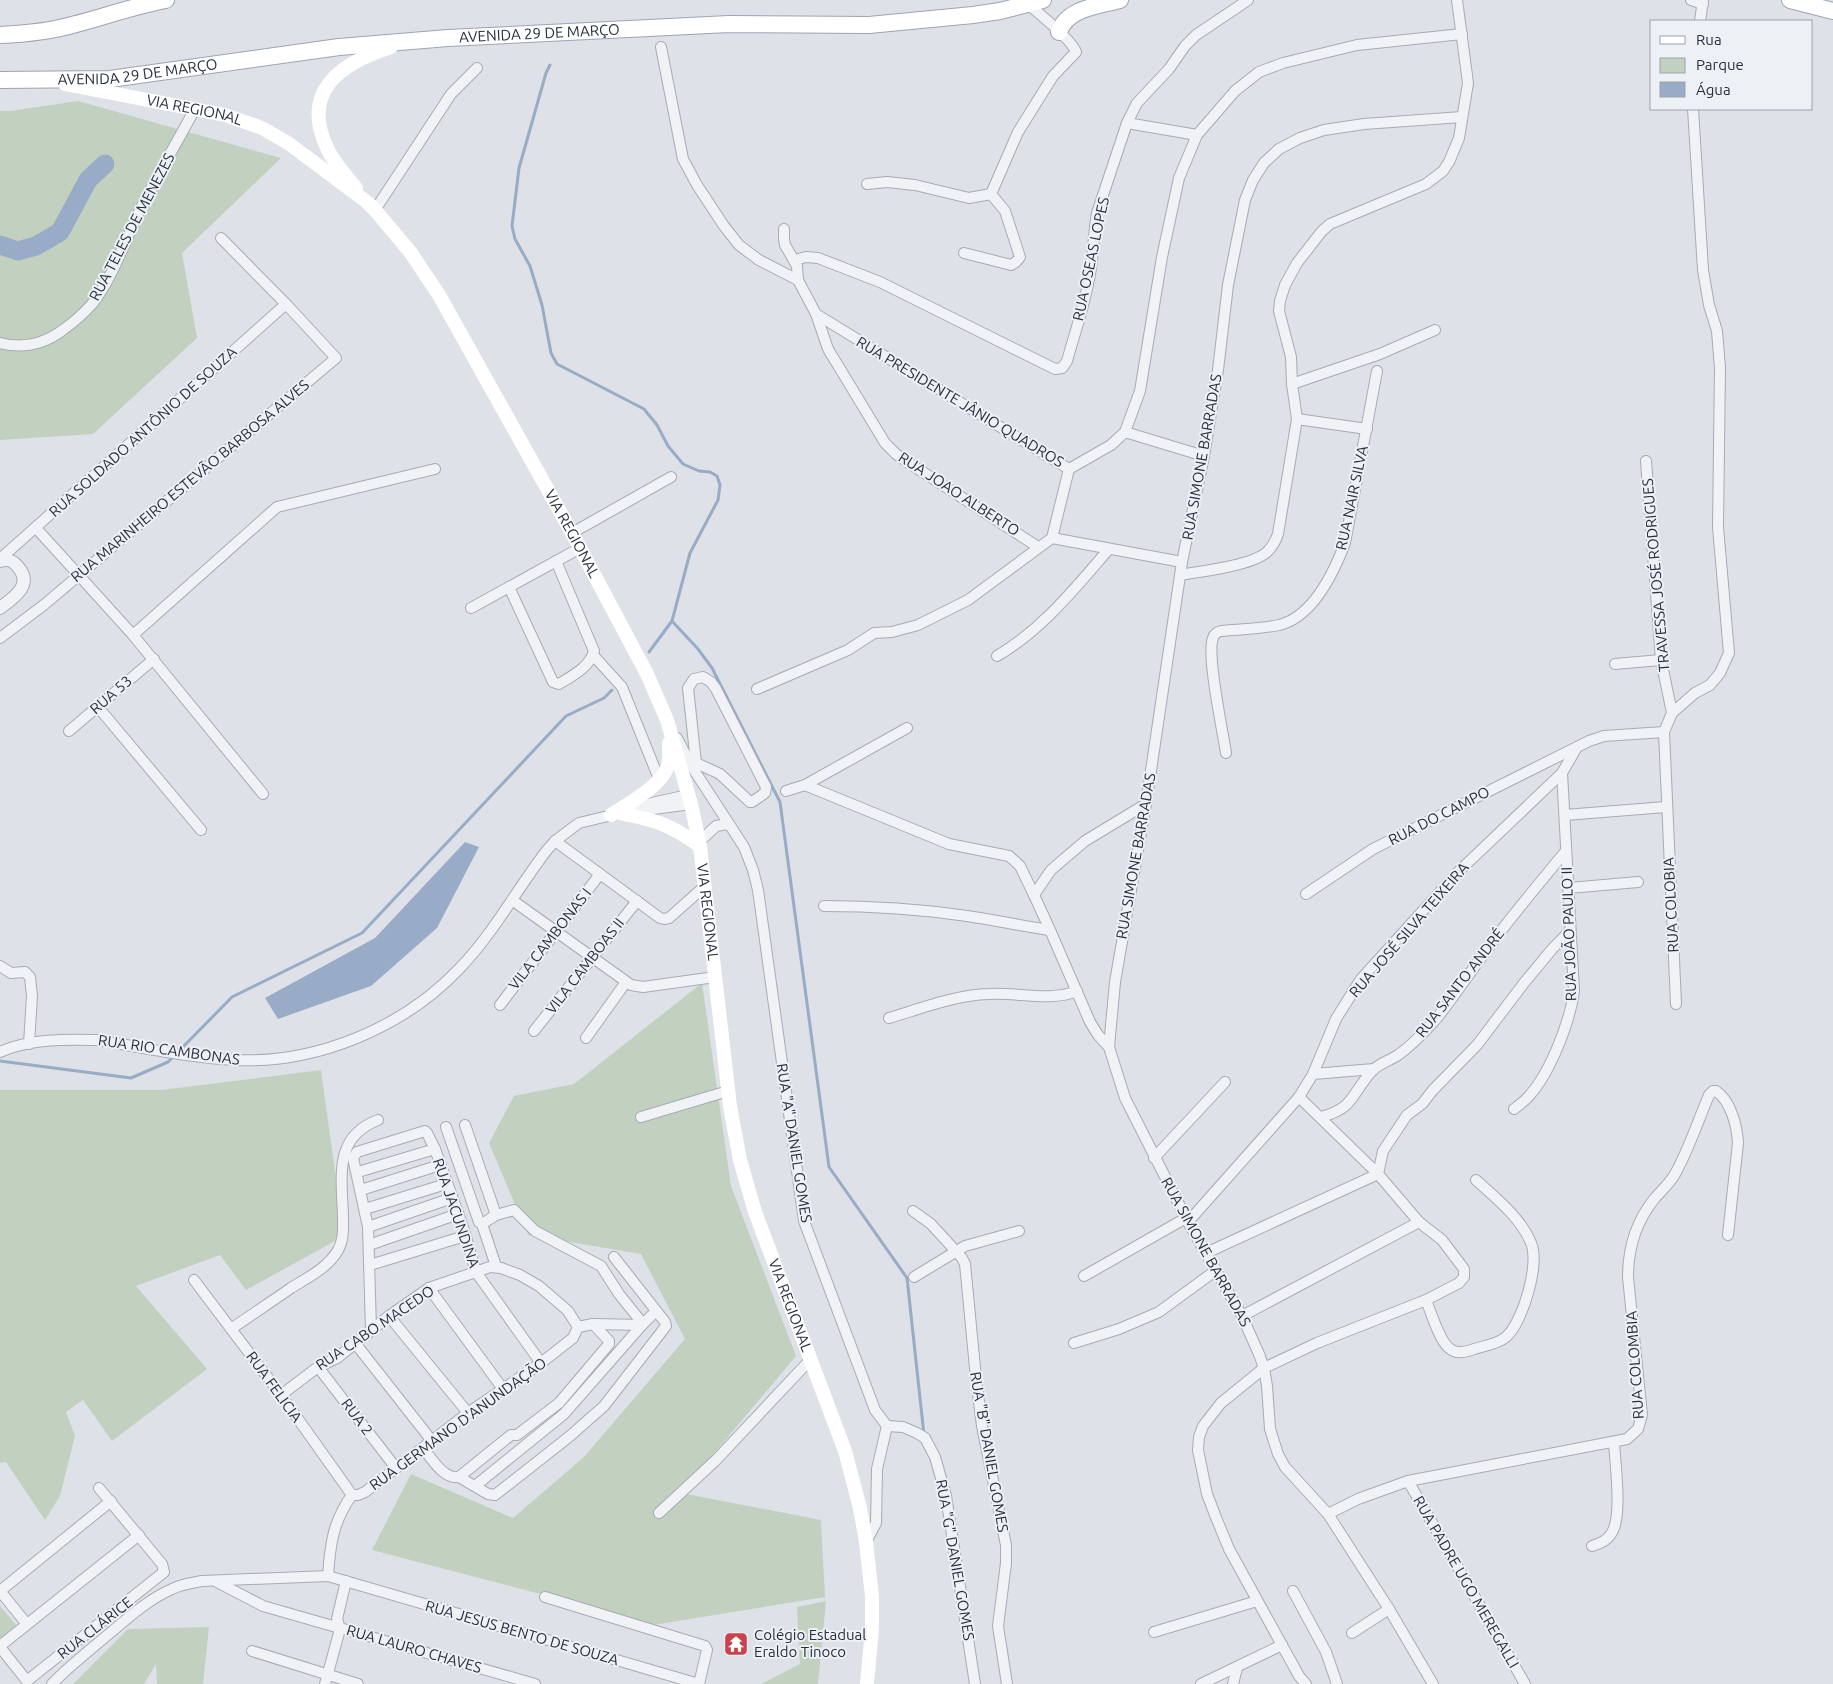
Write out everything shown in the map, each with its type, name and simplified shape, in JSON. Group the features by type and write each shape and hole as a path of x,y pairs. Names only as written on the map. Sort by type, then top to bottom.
{"main road":[{"path":"0,35 44,31 166,0"},
{"path":"1059,32 1066,20 1074,14 1120,0"},
{"path":"1790,0 1833,11"},
{"name":"AVENIDA 29 DE MARÇO","path":"38,80 110,79 339,47 406,42 729,24 869,25 973,16 1036,2"},
{"name":"VIA REGIONAL","path":"406,42 369,54 340,71 329,83 321,99 319,116 322,133 328,151 411,253 439,295 572,533 647,674 669,725 690,799 700,844 728,1091 747,1187 754,1212 845,1451 860,1508 872,1596 872,1629 867,1684"},
{"name":"VIA REGIONAL","path":"0,80 38,80 225,114 262,128 288,143 371,206"},
{"path":"621,813 650,788 668,768 669,725"},
{"path":"621,813 668,826 700,844"}],"street":[{"name":"RUA OSEAS LOPES","path":"795,260 806,257 818,258 880,282 1059,369 1067,361 1087,290 1091,273 1097,213 1127,124 1137,103 1169,70 1196,35 1248,0"},
{"path":"1180,575 1226,567 1259,557 1268,551 1278,534 1297,419 1292,384 1291,358 1279,311 1285,285 1297,264 1322,231 1330,224 1426,184 1442,171 1454,154 1459,138 1468,83 1457,0"},
{"path":"1691,0 1703,2 1700,20"},
{"path":"991,194 1018,132 1053,76 1076,52 1036,2"},
{"path":"1204,456 1125,432 1140,390 1162,257 1179,178 1197,135 1235,90 1259,72 1283,63 1356,45 1462,34"},
{"path":"661,48 683,159 697,185 739,245 759,260 798,280"},
{"path":"371,206 451,94 476,68"},
{"name":"RUA TELES DE MENEZES","path":"0,343 25,346 41,343 63,330 92,304 104,286 143,204 195,109"},
{"path":"1565,815 1666,807 1664,732 1672,713 1695,693 1710,684 1720,673 1729,653 1718,527 1720,368 1717,331 1709,305 1703,270 1693,110"},
{"name":"RUA SIMONE BARRADAS","path":"1433,1684 1389,1609 1328,1514 1285,1467 1278,1454 1270,1428 1264,1368 1242,1316 1187,1220 1125,1098 1109,1047 1115,982 1146,804 1182,562 1204,456 1218,370 1228,285 1245,200 1253,180 1264,163 1279,149 1300,138 1324,130 1364,124 1462,117"},
{"path":"1127,124 1197,135"},
{"path":"867,184 887,182 915,184 969,198 991,194"},
{"path":"964,253 1011,265 1020,257 1005,211 991,194"},
{"name":"RUA JOAO ALBERTO","path":"784,229 786,245 798,266 798,280 816,314 828,349 885,443 896,454 1038,547"},
{"path":"221,238 286,304"},
{"name":"RUA MARINHEIRO ESTEVÃO BARBOSA ALVES","path":"0,638 45,604 336,358 286,304"},
{"name":"RUA SOLDADO ANTÔNIO DE SOUZA","path":"0,560 286,304"},
{"name":"RUA PRESIDENTE JÂNIO QUADROS","path":"816,314 1069,469 1111,445 1125,432"},
{"path":"1292,384 1380,354 1435,330"},
{"name":"RUA NAIR SILVA","path":"1226,753 1214,680 1212,640 1217,632 1221,630 1281,624 1296,616 1311,604 1324,588 1335,568 1345,543 1377,371"},
{"name":"RUA NAIR SILVA","path":"1297,419 1367,429"},
{"name":"TRAVESSA JOSÉ RODRIGUES","path":"1646,461 1661,660 1672,713"},
{"path":"133,634 277,507 435,469"},
{"path":"757,689 848,650 874,633 892,632 918,625 968,600 1052,538 1069,469"},
{"path":"572,533 671,477"},
{"path":"36,528 133,634 263,794"},
{"path":"1052,538 1182,562"},
{"path":"471,608 580,548"},
{"path":"997,656 1017,645 1056,610 1109,549"},
{"path":"0,560 11,560 16,564 25,581 22,589 0,608"},
{"path":"509,587 553,682 559,684 578,673 593,655 593,646 556,561"},
{"path":"593,655 622,686 659,779"},
{"name":"RUA 53","path":"69,732 154,659"},
{"path":"1615,664 1661,660"},
{"path":"703,677 711,682 716,689 766,787 765,793 750,802 720,774 694,765 688,688 694,679 703,677"},
{"path":"98,707 202,830"},
{"name":"RUA \"A\" DANIEL GOMES","path":"669,725 728,824 744,847 753,870 758,890 804,1221 875,1410 887,1426"},
{"path":"786,790 805,785 907,728"},
{"name":"RUA DO CAMPO","path":"1306,894 1373,849 1578,746 1604,736 1664,732"},
{"path":"1562,773 1578,746"},
{"name":"RUA JOÃO PAULO II","path":"1514,1109 1529,1096 1545,1073 1568,1020 1574,991 1562,773"},
{"name":"RUA JOSÉ SILVA TEIXEIRA","path":"1084,1276 1187,1220 1299,1097 1313,1074 1336,1019 1361,979 1456,873 1562,773"},
{"path":"805,785 949,844 1009,856 1020,866 1090,1022 1109,1047"},
{"name":"RUA RIO CAMBONAS","path":"0,1052 29,1044 63,1040 88,1040 194,1056 255,1060 295,1055 334,1046 360,1037 380,1028 426,999 449,979 476,949 555,841 580,823 652,803 690,799"},
{"path":"1034,895 1051,870 1084,841 1146,804"},
{"name":"RUA COLOBIA","path":"1666,807 1676,1004"},
{"path":"700,844 716,826 728,824"},
{"path":"555,841 664,920 669,918 705,886"},
{"name":"RUA SANTO ANDRÉ","path":"1321,1117 1337,1113 1344,1108 1374,1069 1390,1061 1406,1049 1437,1018 1498,934 1565,852"},
{"name":"VILA CAMBONAS I","path":"500,1004 600,874"},
{"path":"1569,888 1638,882"},
{"path":"512,900 628,984 643,987 715,977"},
{"name":"VILA CAMBOAS II","path":"534,1031 637,901"},
{"path":"824,906 874,906 967,916 1015,926 1050,930"},
{"path":"1378,1174 1383,1151 1407,1115 1422,1104 1476,1045 1553,948 1570,931"},
{"path":"0,966 12,972 25,972 30,977 32,996 29,1044"},
{"path":"586,1038 628,984"},
{"path":"889,1018 970,995 1053,996 1071,994 1077,991"},
{"path":"1313,1074 1374,1069"},
{"path":"1154,1158 1225,1082"},
{"path":"641,1117 728,1091"},
{"name":"RUA COLOMBIA","path":"1328,1514 1366,1495 1408,1481 1614,1442 1633,1435 1638,1429 1642,1415 1628,1277 1628,1261 1631,1247 1644,1213 1674,1176 1709,1095 1713,1091 1722,1094 1737,1130 1738,1142 1728,1234"},
{"path":"1299,1097 1378,1174 1419,1222 1442,1240 1464,1269 1464,1277 1459,1284 1426,1300 1318,1343 1264,1368 1221,1403 1203,1426 1199,1437 1198,1450 1207,1494 1217,1520 1229,1549 1282,1645 1298,1680 1306,1684"},
{"path":"231,1329 322,1268 338,1250 343,1230 342,1165 344,1151 357,1131 367,1124 378,1120"},
{"path":"465,1125 496,1215"},
{"path":"446,1127 496,1266 520,1275 539,1286 568,1312 578,1327 593,1324 642,1324"},
{"name":"RUA JACUNDINA","path":"358,1172 353,1158 357,1152 422,1132 427,1133 435,1149 466,1236 476,1272 541,1363"},
{"path":"371,1329 370,1245 358,1172 435,1149"},
{"path":"361,1190 440,1165"},
{"path":"1206,1253 1378,1174"},
{"path":"1426,1300 1443,1341 1448,1348 1462,1353 1506,1338 1517,1322 1532,1279 1534,1262 1532,1245 1525,1231 1511,1213 1476,1180"},
{"path":"365,1209 446,1184"},
{"path":"368,1227 452,1198"},
{"path":"482,1224 496,1215 514,1210 535,1231 599,1264 642,1324"},
{"name":"RUA \"B\" DANIEL GOMES","path":"913,1211 931,1224 956,1251 965,1264 982,1426 1006,1545 1006,1563 998,1626 1007,1684"},
{"path":"370,1245 458,1214"},
{"path":"1242,1316 1419,1222"},
{"path":"914,1277 965,1246 1019,1231"},
{"path":"370,1265 466,1236"},
{"path":"423,1448 443,1472 455,1478 459,1477 492,1495 497,1494 570,1436 604,1406 665,1328 665,1322 614,1257"},
{"name":"RUA CABO MACEDO","path":"281,1395 318,1367 332,1361 371,1329 429,1288 496,1266"},
{"path":"1074,1343 1119,1329 1159,1312 1215,1271"},
{"name":"RUA FELICIA","path":"194,1280 281,1395 352,1495"},
{"path":"429,1288 503,1389"},
{"path":"475,1486 564,1414 642,1324 656,1311"},
{"path":"389,1316 468,1413"},
{"path":"459,1477 511,1435 517,1436 559,1403 609,1344 609,1340 593,1324"},
{"name":"RUA GERMANO D'ANUNDAÇÃO","path":"328,1576 330,1546 334,1532 338,1519 352,1495 365,1492 468,1413 541,1363 573,1338 578,1327"},
{"path":"355,1343 432,1441"},
{"path":"659,1512 716,1460 810,1360"},
{"name":"RUA 2","path":"318,1367 396,1468"},
{"path":"866,1542 876,1523 877,1469 887,1426"},
{"name":"RUA \"G\" DANIEL GOMES","path":"887,1426 910,1430 925,1438 935,1457 946,1496 975,1684"},
{"path":"1592,1546 1599,1544 1611,1535 1617,1518 1614,1442"},
{"name":"RUA PADRE UGO MEREGALLI","path":"1408,1481 1525,1684"},
{"path":"0,1647 26,1623 139,1535 99,1488"},
{"path":"26,1623 0,1591 111,1501"},
{"name":"RUA CLÁRICE","path":"0,1647 27,1681 162,1574 164,1567 139,1535"},
{"path":"52,1684 124,1622 158,1597 186,1583 328,1576"},
{"name":"RUA JESUS BENTO DE SOUZA","path":"328,1576 699,1684"},
{"path":"216,1582 263,1606 340,1629 326,1680"},
{"name":"RUA LAURO CHAVES","path":"346,1582 337,1619 340,1629 535,1684"},
{"path":"1292,1592 1326,1652 1336,1684"},
{"path":"545,1596 705,1646 708,1650 699,1684"},
{"path":"1154,1632 1257,1601"},
{"path":"1352,1633 1389,1609"},
{"path":"1201,1684 1282,1645"},
{"path":"252,1651 326,1680 358,1684"},
{"path":"1234,1684 1237,1668"}],"green space":[{"path":"78,101 281,158 182,253 197,338 93,434 0,440 0,111"},
{"path":"702,983 731,1186 796,1356 681,1493 821,1520 825,1597 647,1626 544,1595 372,1550 411,1474 513,1518 584,1457 685,1339 641,1254 528,1235 489,1143 514,1096 574,1084"},
{"path":"321,1070 344,1236 246,1290 220,1255 136,1286 207,1369 112,1441 83,1400 66,1412 75,1436 60,1496 45,1520 6,1462 0,1463 0,1090 161,1090"},
{"path":"826,1601 818,1684 761,1684 800,1664 797,1607"},
{"path":"0,1606 17,1626 0,1640"},
{"path":"209,1627 203,1684 157,1684 156,1664 144,1684 73,1684 128,1629"}],"water":[{"path":"465,842 479,847 437,928 371,986 278,1019 265,998 375,938"}],"waterway":[{"path":"550,65 546,73 519,168 512,226 515,239 530,266 542,305 551,353 557,364 644,409 657,425 668,446 683,464 699,471 710,472 717,476 720,485 718,500 690,553 672,621 649,652"},
{"path":"0,245 18,251 36,246 60,232 88,180 105,164"},
{"path":"672,621 698,649 712,668 780,802 829,1167 907,1278 924,1435"},
{"path":"179,1051 232,997 362,933 566,716 604,698 612,690"},
{"path":"0,1061 131,1078 168,1062 175,1055"}],"place":[{"name":"Colégio Estadual Eraldo Tinoco","path":"736,1644"}]}
